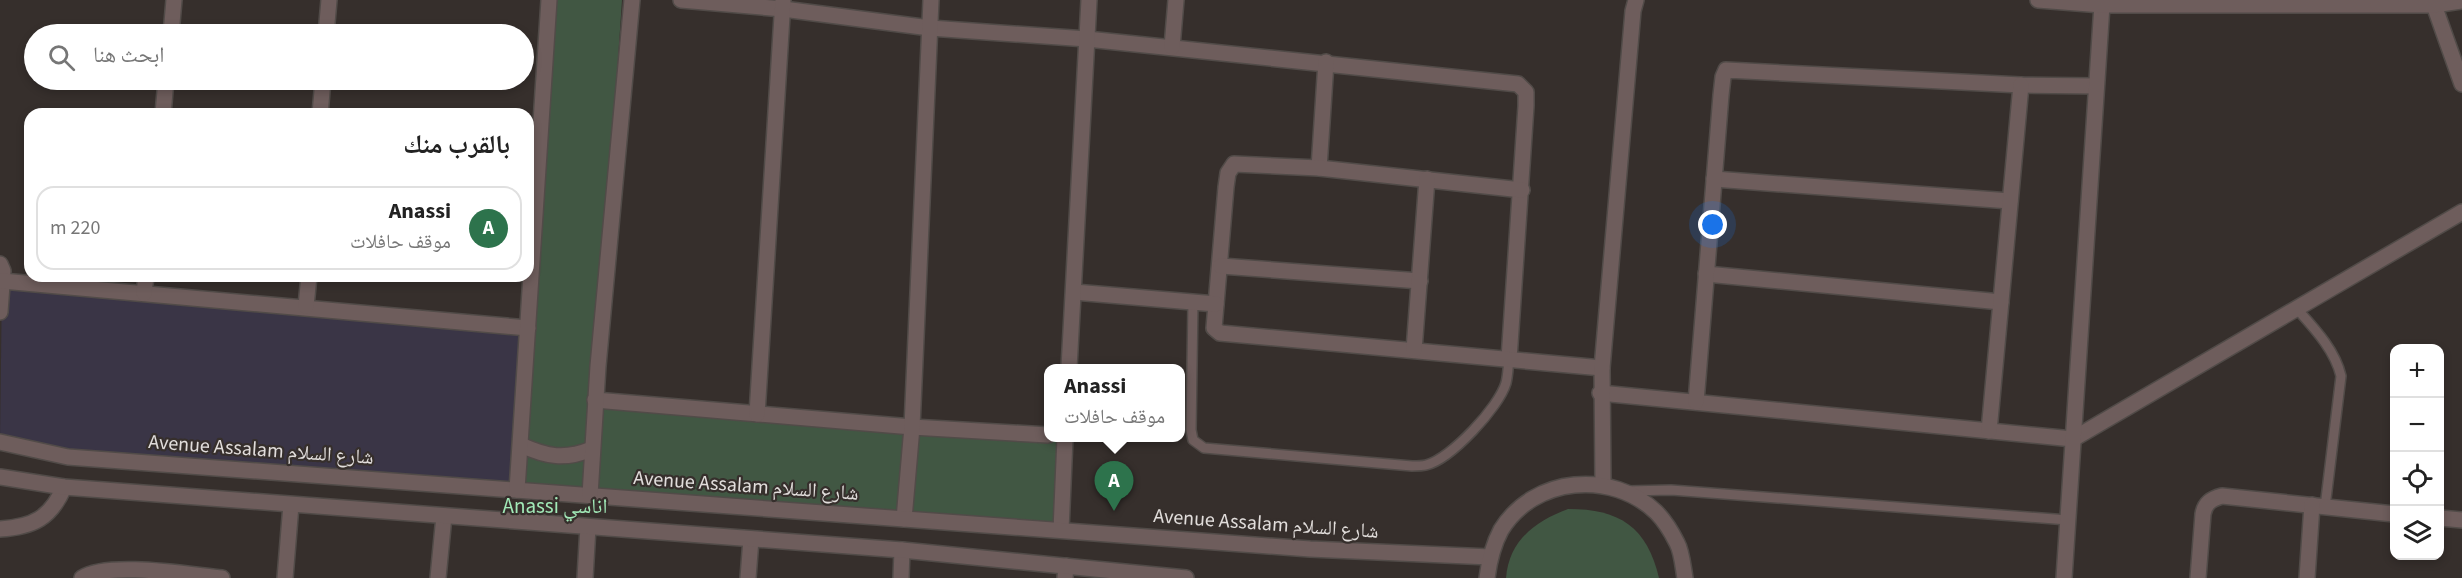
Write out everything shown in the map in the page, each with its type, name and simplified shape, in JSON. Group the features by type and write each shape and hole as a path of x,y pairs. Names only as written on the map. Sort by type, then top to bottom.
{"street":[{"path":"172,24 174,0"},
{"path":"327,24 329,0"},
{"path":"534,234 549,0"},
{"path":"590,495 595,400 632,0"},
{"path":"681,0 783,4 930,28 1087,39 1326,62 1501,81 1522,87 1526,92 1522,190 1509,359"},
{"path":"904,519 912,427 931,0"},
{"path":"1069,364 1089,0"},
{"path":"1172,47 1176,0"},
{"path":"2038,0 2102,4 2434,5 2462,1"},
{"path":"758,414 783,4"},
{"path":"1603,485 1600,393 1634,4"},
{"path":"2064,578 2102,4"},
{"path":"2434,5 2462,84"},
{"path":"1319,168 1326,62"},
{"path":"1696,402 1723,77 1726,70 2021,85 2096,86"},
{"path":"1989,431 2021,85"},
{"path":"164,108 165,90"},
{"path":"321,108 322,90"},
{"path":"1522,190 1319,168 1234,164 1228,173 1226,187 1214,328 1220,333 1602,368"},
{"path":"1414,350 1427,179"},
{"path":"1714,179 2010,201"},
{"path":"1600,393 2073,440 2462,212"},
{"path":"0,264 3,267 0,312"},
{"path":"1221,266 1420,281"},
{"path":"1706,274 2001,302"},
{"path":"2,281 306,306 528,328"},
{"path":"144,293 145,282"},
{"path":"306,306 308,282"},
{"path":"517,490 531,282"},
{"path":"1074,292 1216,304"},
{"path":"595,400 912,427 1044,435"},
{"name":"Avenue Assalam شارع السلام","path":"0,442 69,456 1310,549 1490,557"},
{"path":"1061,530 1065,442"},
{"path":"521,445 537,453 556,456 575,456 592,449"},
{"path":"0,477 64,487 902,550 1066,572 1186,578"},
{"path":"1487,578 1490,557 1502,530 1521,507 1546,492 1574,484 1603,485 1625,491 1657,513 1678,544 1685,578"},
{"path":"0,529 28,524 48,514 58,502 64,487"},
{"path":"2198,578 2203,514 2205,506 2214,498 2222,496 2390,514"},
{"path":"285,578 291,505"},
{"path":"2307,578 2318,506"},
{"path":"438,578 444,516"},
{"path":"2444,518 2462,520"},
{"path":"585,578 588,527"},
{"path":"748,578 751,539"},
{"path":"901,578 902,550"},
{"path":"82,578 90,573 111,569 222,578"}],"lane":[{"path":"1193,302 1191,430 1193,440 1204,448 1412,466 1427,465 1442,456 1478,426 1496,404 1506,382 1509,359"},
{"path":"2296,309 2332,354 2341,376 2338,415 2318,506"},
{"path":"1625,491 1671,490 2068,520"}],"shaded area":[{"path":"2,281 528,328 517,490 69,457 0,442"}],"green space":[{"path":"552,0 622,0 595,400 1044,436 1044,442 1065,442 1061,530 517,490 532,282 534,282 534,252"},
{"path":"1568,509 1602,513 1628,524 1647,546 1659,578 1506,578 1512,553 1526,534 1545,520"}],"place":[{"name":"Anassi","path":"1114,511"}],"district":[{"name":"Anassi اناسي","path":"555,506"}]}
